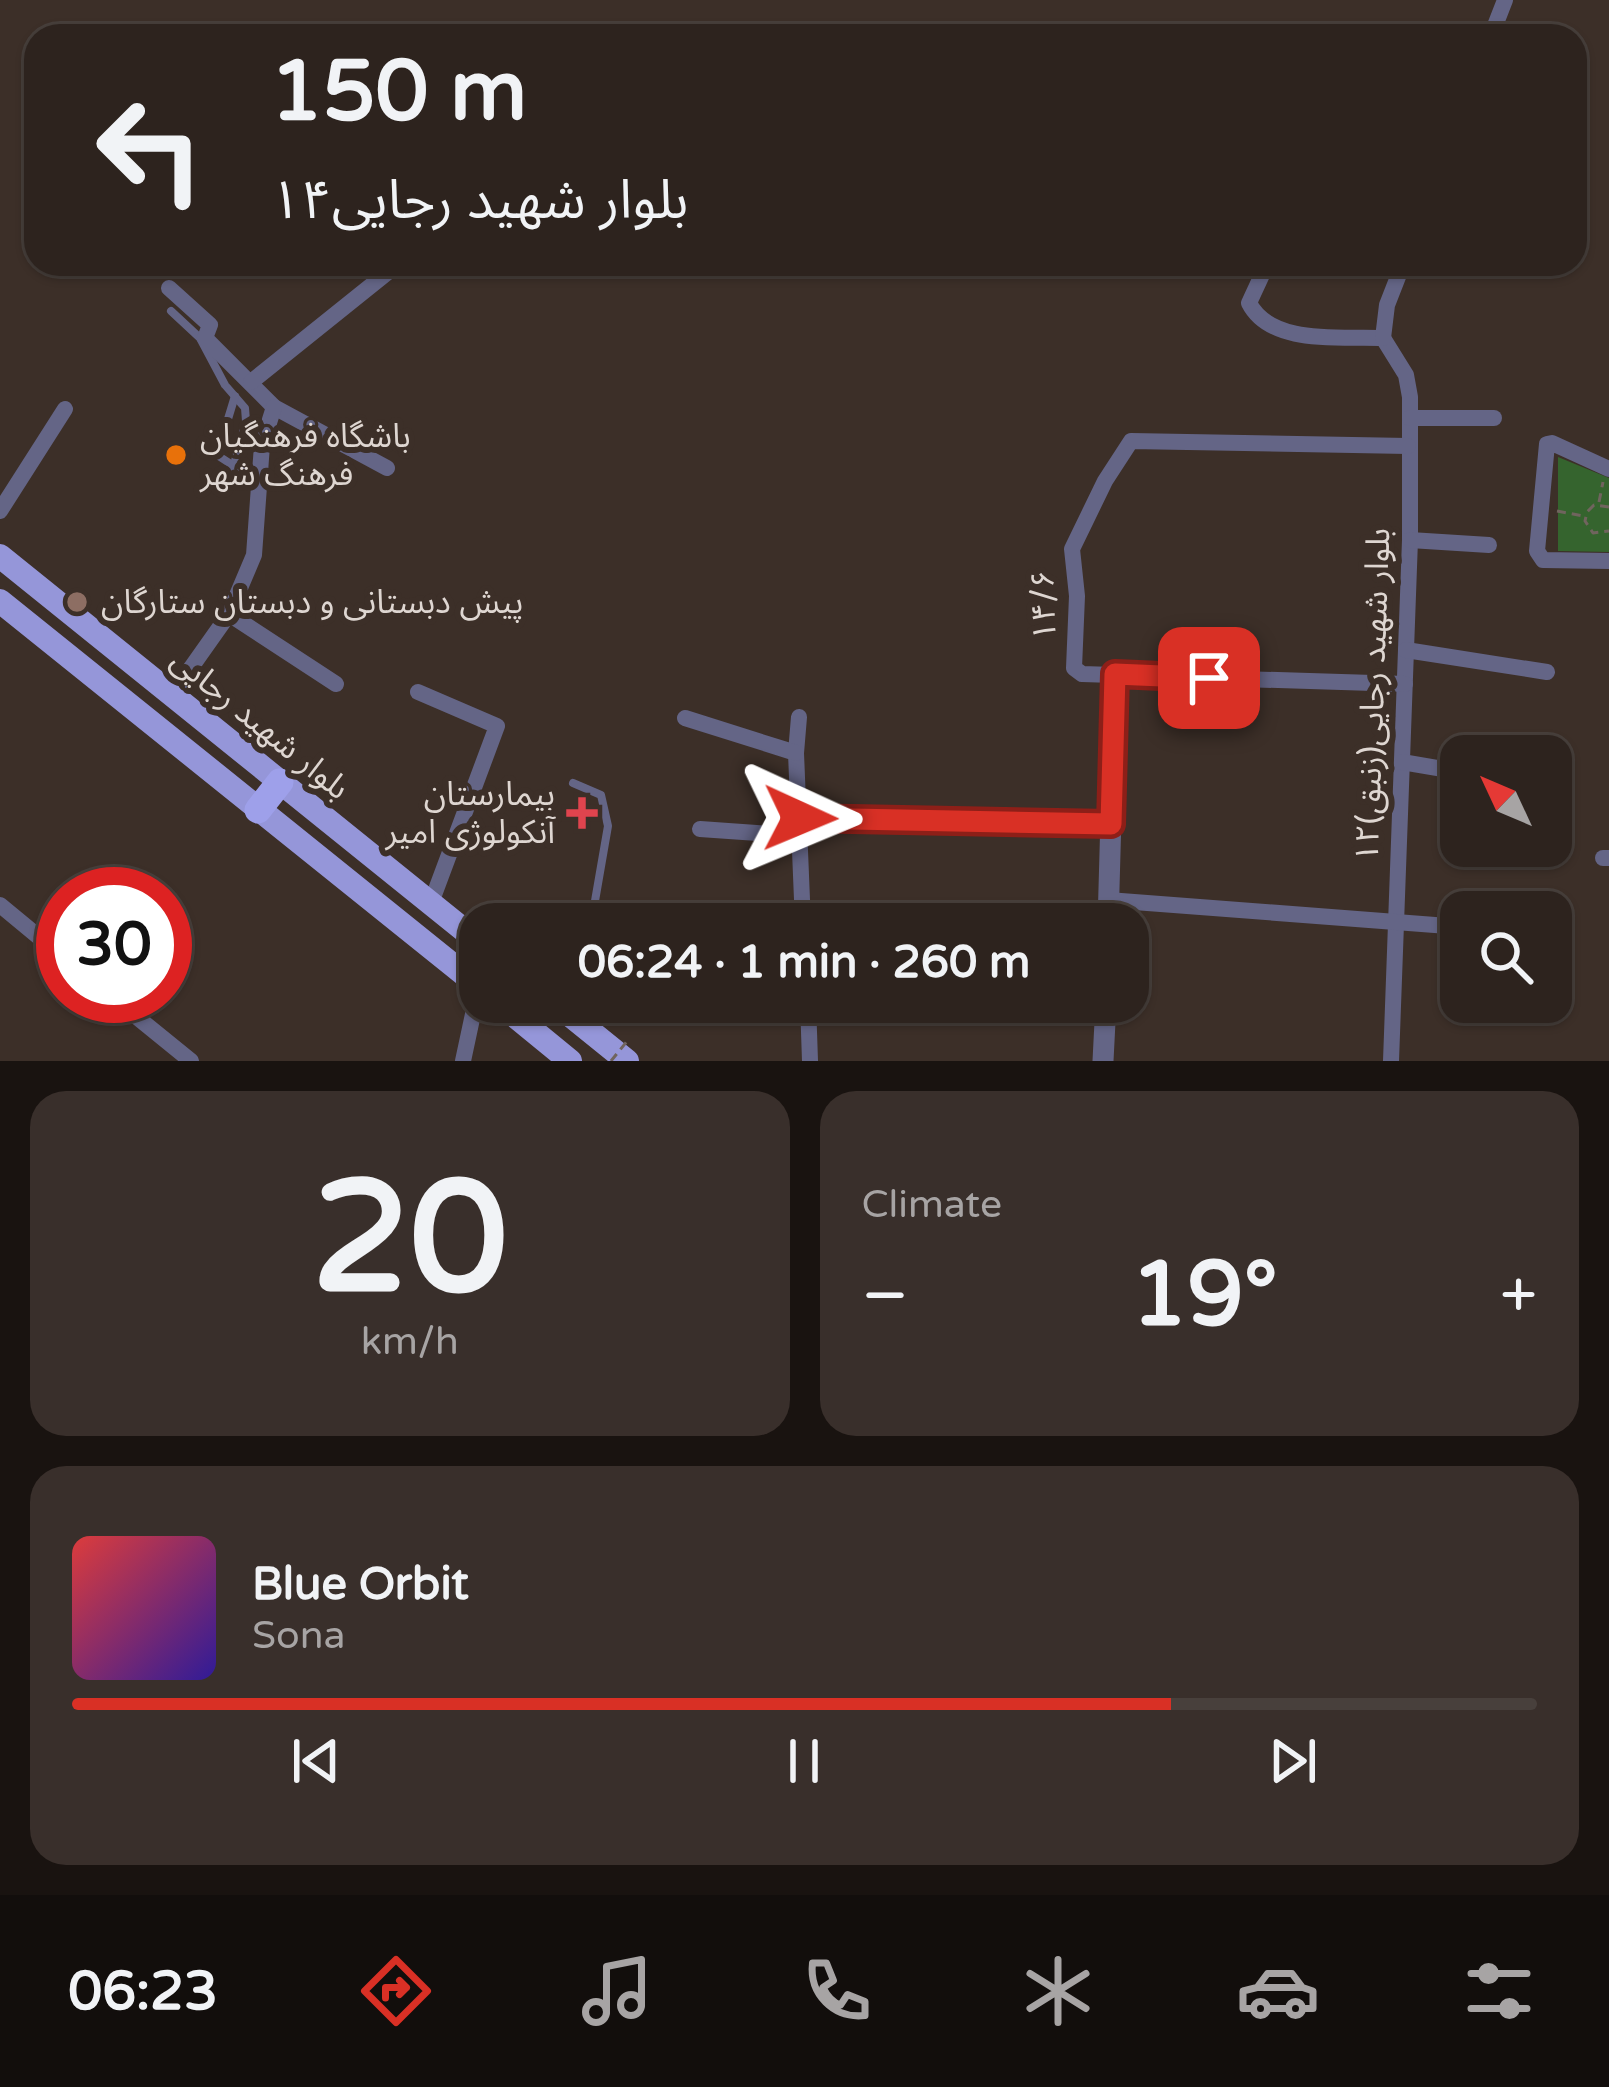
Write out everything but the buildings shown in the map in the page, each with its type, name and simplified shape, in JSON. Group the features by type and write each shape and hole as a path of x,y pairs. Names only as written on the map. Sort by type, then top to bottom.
{"highway":[{"path":"258,810 280,782"}],"main road":[{"name":"بلوار شهید رجایی","path":"0,556 459,926"},
{"name":"بلوار شهید رجایی","path":"0,601 459,969"},
{"path":"524,1023 570,1061"},
{"path":"590,1023 628,1051"}],"street":[{"path":"250,382 383,276"},
{"path":"1261,276 1249,303 1263,320 1292,332 1383,338 1387,304 1398,276"},
{"path":"170,288 210,325 205,338 274,407 388,468"},
{"name":"۱۲بلوار شهید رجایی(زنبق)","path":"1383,338 1406,375 1410,418 1410,540 1391,1061"},
{"path":"171,695 229,614 254,555 262,445 274,407"},
{"path":"0,511 65,409"},
{"path":"1410,418 1494,418"},
{"name":"۱۴/۶","path":"1115,674 1082,674 1074,668 1077,596 1072,549 1105,481 1131,441 1408,446"},
{"path":"1607,469 1547,444 1537,551 1543,560 1609,561"},
{"path":"1410,540 1489,545"},
{"path":"229,614 336,684"},
{"path":"1406,650 1547,672"},
{"path":"1405,683 1115,674 1108,901 1440,925"},
{"path":"418,692 497,726 431,903"},
{"path":"799,717 796,753 802,903"},
{"path":"685,718 796,753"},
{"path":"1402,762 1440,768"},
{"path":"700,829 1111,824"},
{"path":"0,905 36,934"},
{"path":"144,1023 191,1061"},
{"path":"463,1061 472,1023"},
{"path":"809,1023 810,1061"},
{"path":"1103,1061 1104,1023"}],"lane":[{"path":"171,311 200,338 247,412 232,468"},
{"path":"235,396 217,449 219,458 258,482"},
{"path":"573,783 601,795 608,826 595,903"}],"path":[{"path":"1599,504 1607,469"},
{"path":"1609,507 1599,504 1585,516 1586,526 1594,532 1609,531"},
{"path":"1540,509 1585,516"},
{"path":"611,1061 628,1051"}],"green space":[{"path":"1558,457 1609,478 1609,552 1558,551"}],"place":[{"name":"باشگاه فرهنگیان فرهنگ شهر","path":"176,455"},
{"name":"پیش دبستانی و دبستان ستارگان","path":"77,602"},
{"name":"بیمارستان آنکولوژی امیر","path":"582,813"}],"route":[{"path":"800,818 1111,824 1115,674 1209,678"}]}
